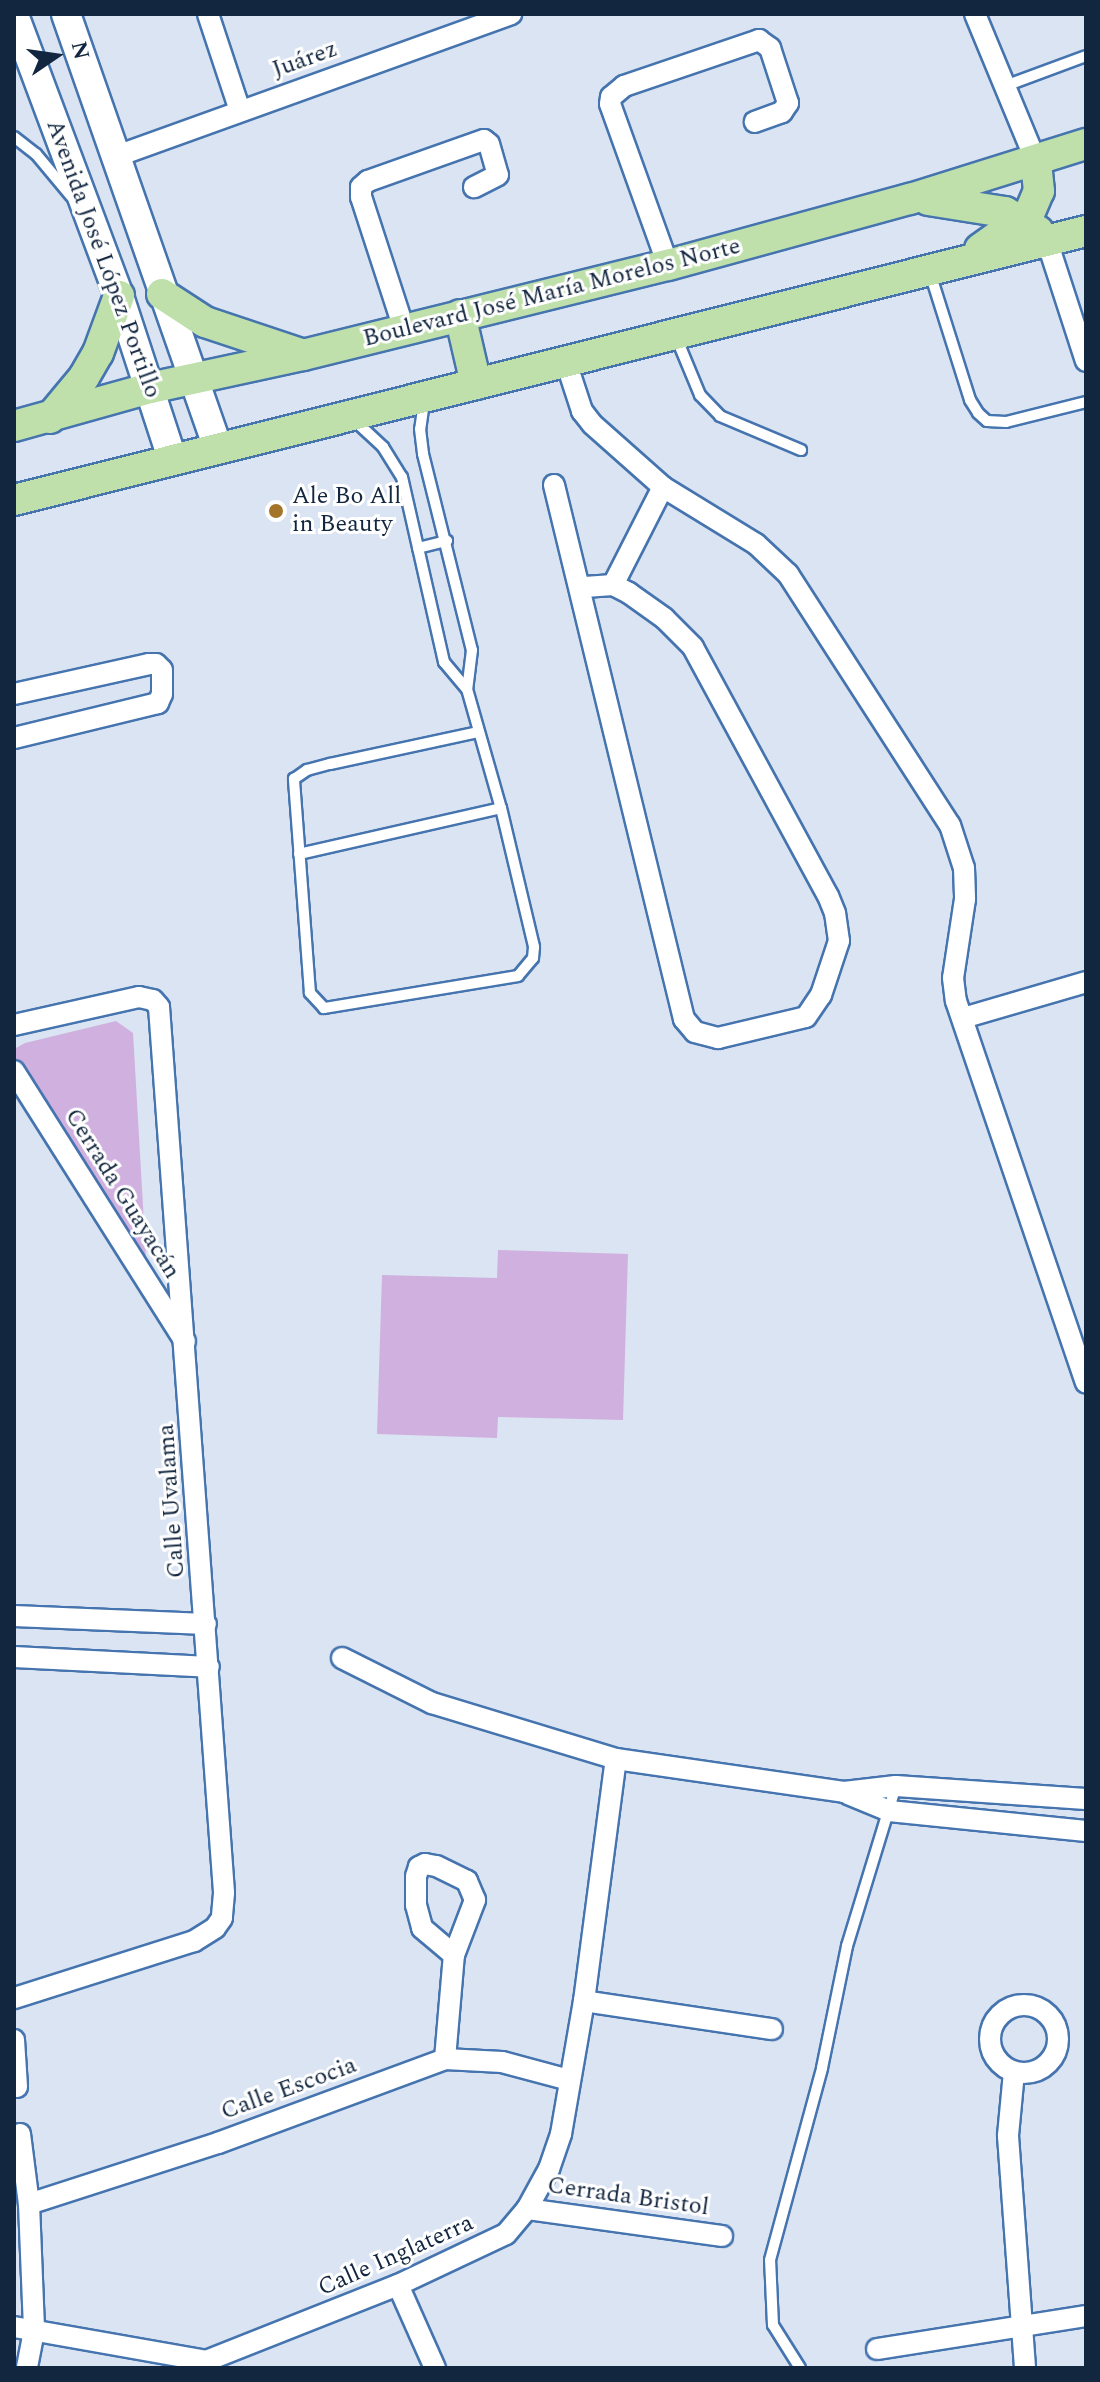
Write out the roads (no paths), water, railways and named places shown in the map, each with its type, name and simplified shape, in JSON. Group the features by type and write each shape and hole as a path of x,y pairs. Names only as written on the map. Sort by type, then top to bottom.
{"main road":[{"name":"Avenida José López Portillo","path":"66,14 217,446"},
{"name":"Avenida José López Portillo","path":"14,15 119,296 172,458"},
{"name":"Boulevard José María Morelos Norte","path":"14,426 150,388 303,355 668,265 910,199 1086,144"},
{"path":"938,269 1023,221 1039,191 1036,161"},
{"path":"910,199 981,206 1023,221 1047,241"},
{"path":"14,500 217,446 1086,231"},
{"path":"162,294 215,326 303,355"},
{"path":"49,418 91,365 119,296"},
{"path":"460,315 476,384"}],"street":[{"path":"208,14 240,111"},
{"name":"Juárez","path":"117,156 511,14"},
{"path":"975,14 1036,161"},
{"path":"668,265 610,104 611,97 624,86 759,40 770,48 788,103 782,112 755,122"},
{"path":"404,329 361,197 361,187 368,181 484,140 489,144 498,175 474,187"},
{"path":"1047,241 1086,361"},
{"path":"566,362 582,411 592,424 669,491 756,544 788,574 950,825 964,868 965,899 953,978 956,1001 1086,1382"},
{"path":"554,485 684,1019 695,1032 718,1038 806,1017 821,995 839,941 832,904 693,647 664,618 613,585 581,587"},
{"path":"613,585 636,544 645,540 669,491"},
{"path":"14,694 149,664 156,664 162,670 162,694 158,703 14,738"},
{"path":"963,1018 1086,982"},
{"name":"Calle Uvalama","path":"14,1025 139,997 153,1000 159,1007 224,1893 222,1918 215,1928 194,1941 14,1998"},
{"name":"Cerrada Guayacán","path":"14,1071 186,1345"},
{"path":"14,1616 206,1624"},
{"path":"14,1657 209,1667"},
{"path":"342,1658 432,1703 616,1759 844,1792 889,1811 1086,1831"},
{"name":"Calle Inglaterra","path":"24,2329 207,2365 398,2285 506,2234 527,2209 549,2169 561,2134 584,2001 616,1759"},
{"path":"844,1792 896,1786 1086,1799"},
{"path":"445,2059 454,1955"},
{"path":"584,2001 772,2029"},
{"path":"14,2040 17,2087"},
{"name":"Calle Escocia","path":"29,2204 218,2143 445,2059 502,2062 569,2080"},
{"path":"1014,2072 1008,2136 1025,2368"},
{"path":"20,2134 29,2204 24,2329 27,2368"},
{"name":"Cerrada Bristol","path":"527,2209 722,2236"},
{"path":"398,2285 435,2368"},
{"path":"877,2349 1086,2316"}],"lane":[{"path":"1005,86 1086,56"},
{"path":"14,137 36,154 85,211"},
{"path":"938,269 970,400 978,413 987,421 1006,422 1086,402"},
{"path":"675,335 700,395 720,416 801,450"},
{"path":"425,395 420,429 423,454 472,650 467,689 501,808 534,947 533,958 518,976 324,1008 310,993 294,779 307,770 330,764 478,732"},
{"path":"349,415 383,447 402,477 444,662 467,689"},
{"path":"418,548 447,541"},
{"path":"299,854 501,808"},
{"path":"800,2368 773,2325 770,2260 822,2068 847,1946 896,1786"}],"place":[{"name":"Ale Bo All in Beauty","path":"276,511"}]}
